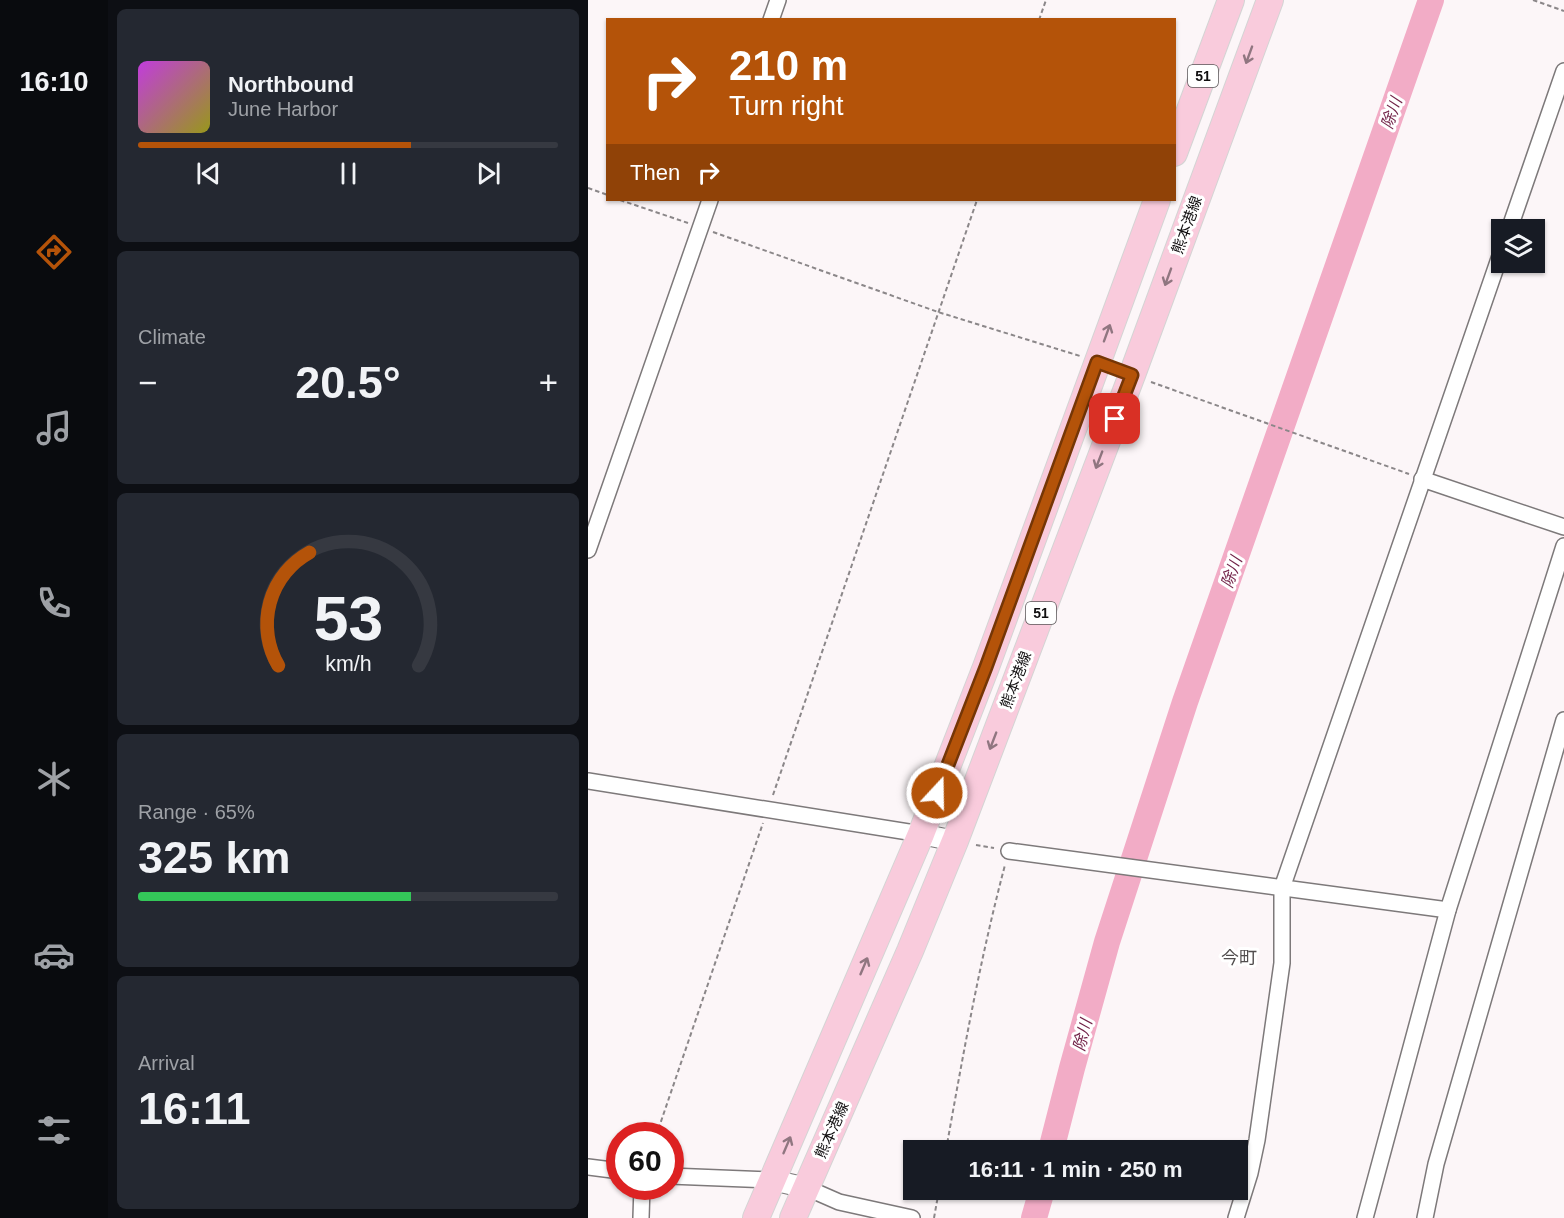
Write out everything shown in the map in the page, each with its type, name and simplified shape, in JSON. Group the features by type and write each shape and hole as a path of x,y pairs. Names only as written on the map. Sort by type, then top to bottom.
{"main road":[{"name":"51","path":"1176,148 1231,0"},
{"name":"熊本港線","path":"793,1218 910,951 955,840 1132,375 1270,0"},
{"name":"51","path":"756,1218 921,834 986,667 1157,201"},
{"path":"1097,362 1132,375"}],"street":[{"path":"772,18 778,0"},
{"path":"1513,219 1564,71"},
{"path":"588,550 710,201"},
{"path":"1236,1218 1250,1173 1257,1140 1282,963 1282,888 1494,273"},
{"path":"1422,479 1564,527"},
{"path":"1365,1218 1448,910 1564,546"},
{"path":"1425,1218 1436,1164 1564,720"},
{"path":"588,781 955,840"},
{"path":"1009,851 1448,910"},
{"path":"588,1167 606,1169"},
{"path":"684,1177 772,1180 807,1188 858,1212 912,1218"},
{"path":"641,1218 642,1200"}],"path":[{"path":"1041,18 1046,0"},
{"path":"1533,0 1564,11"},
{"path":"588,188 606,194"},
{"path":"623,201 939,312 1097,362"},
{"path":"661,1122 977,201"},
{"path":"1132,375 1422,479"},
{"path":"948,1140 991,917 1009,851 955,840"},
{"path":"934,1218 937,1200"}],"waterway":[{"name":"除川","path":"1054,1140 1107,942 1185,702 1431,0"},
{"name":"除川","path":"1034,1218 1039,1200"}],"district":[{"name":"今町","path":"1239,958"}],"route":[{"path":"937,793 986,667 1097,362 1132,375 1115,419"}]}
